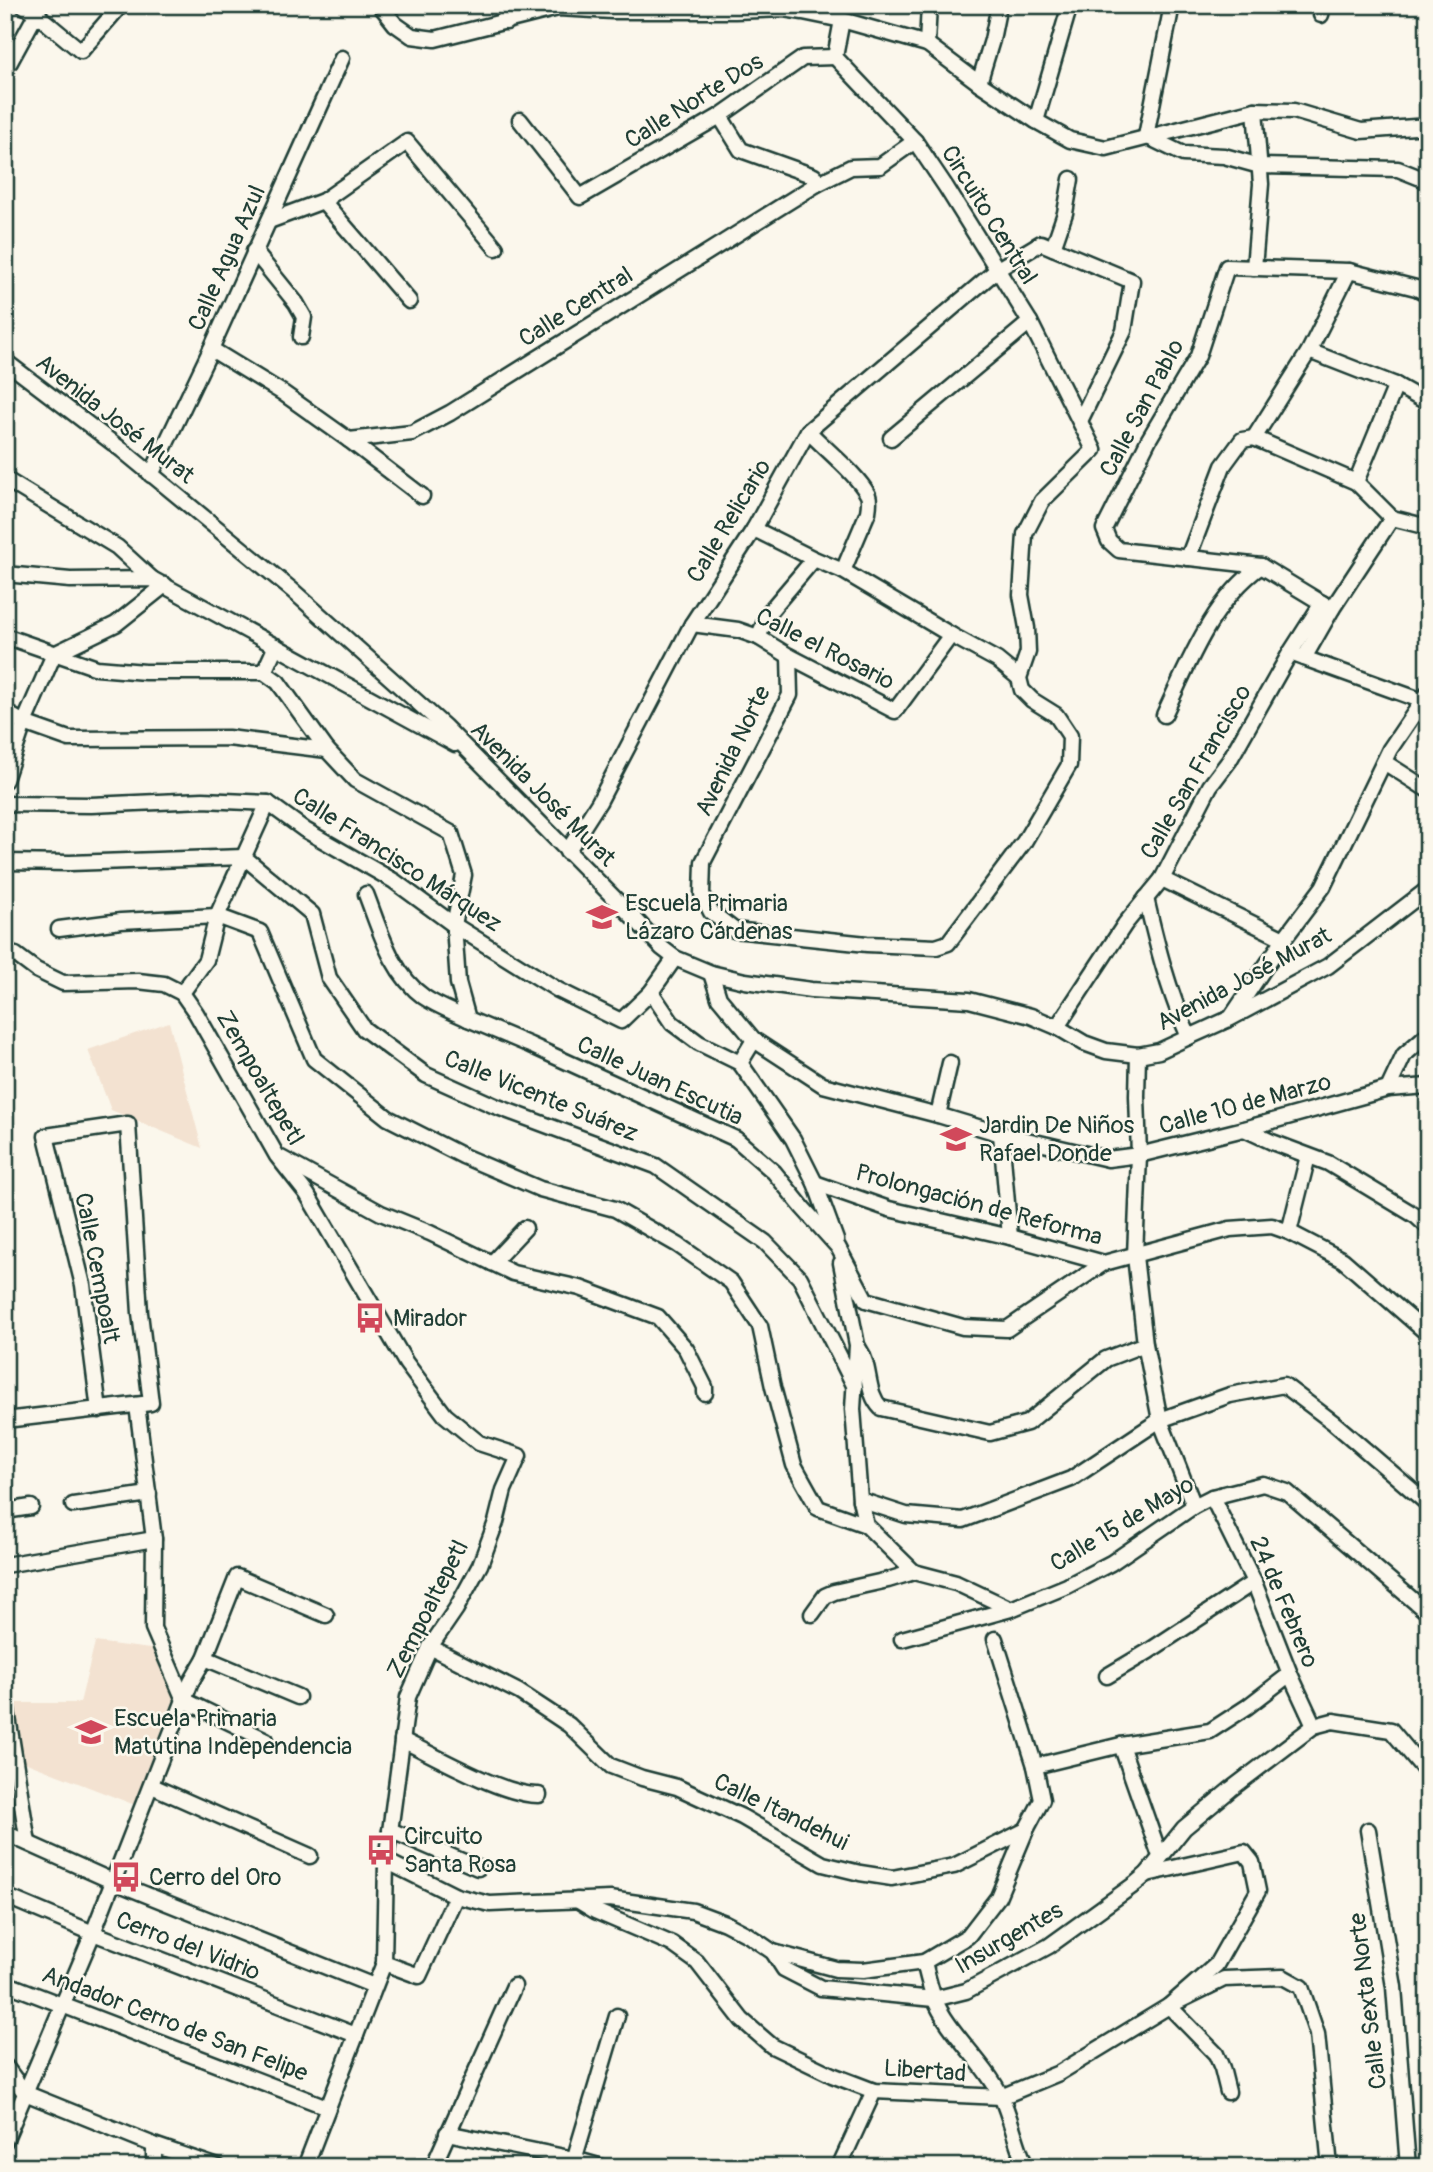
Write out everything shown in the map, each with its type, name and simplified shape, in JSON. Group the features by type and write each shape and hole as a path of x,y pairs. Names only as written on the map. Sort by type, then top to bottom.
{"street":[{"path":"8,60 33,8 81,51 121,5"},
{"path":"380,5 395,24 412,36 435,39 558,8 803,8 927,44 1036,121 1070,140 1106,148 1255,110 1294,111 1361,131 1428,126"},
{"path":"505,5 506,22"},
{"path":"927,44 929,5"},
{"path":"979,83 999,5"},
{"path":"1036,121 1070,5"},
{"path":"1146,136 1172,5"},
{"path":"835,57 842,20"},
{"name":"Calle Norte Dos","path":"520,120 580,197 720,116 803,58 835,57"},
{"name":"Circuito Central","path":"835,57 915,141 1030,322 1094,450 1042,501 1025,534 1021,594 1028,652 1019,678"},
{"name":"Calle Agua Azul","path":"151,475 342,58"},
{"path":"1255,110 1261,184 1254,268 1349,271 1416,288 1428,294"},
{"path":"720,116 741,149 814,176 817,184"},
{"path":"1146,136 1183,154 1224,156 1260,166 1398,169 1428,181"},
{"name":"Calle Central","path":"349,440 412,433 450,413 817,184 851,167 880,166 915,141"},
{"path":"269,221 323,201 407,142 496,248"},
{"path":"1071,179 1065,213 1053,248 1132,281 1124,331 1080,421"},
{"path":"323,201 409,301"},
{"name":"Calle Relicario","path":"568,852 599,802 692,624 754,529 808,431 998,269 1041,243 1053,248"},
{"path":"254,251 296,303 303,317 301,337"},
{"name":"Calle San Pablo","path":"1188,558 1119,550 1109,541 1104,528 1149,439 1198,356 1227,267 1254,268"},
{"path":"1254,438 1309,351 1349,271"},
{"path":"891,438 1030,322"},
{"path":"211,349 283,393 422,496"},
{"path":"1309,351 1396,386 1428,403"},
{"name":"Avenida José Murat","path":"5,361 122,450 292,590 444,726 662,948 675,958 711,973 745,981 811,990 970,1000 1031,1017 1106,1051 1138,1055 1159,1051 1189,1037 1328,966 1428,889"},
{"path":"1356,482 1396,386"},
{"path":"808,431 853,476 868,495 870,503 843,571"},
{"path":"1327,606 1261,566 1188,558 1223,466 1242,440 1254,438 1356,482 1392,518 1428,527"},
{"path":"5,479 117,547 158,582 467,751"},
{"name":"Calle San Francisco","path":"1057,1027 1125,924 1162,879 1210,786 1229,761 1327,606 1392,518"},
{"path":"754,529 843,571 997,660 1019,678"},
{"path":"758,637 770,611 814,559"},
{"path":"1164,715 1217,611 1248,576 1261,566"},
{"path":"5,574 70,580 158,582"},
{"path":"5,780 24,723 54,654 116,624 158,582"},
{"name":"Calle el Rosario","path":"692,624 738,629 758,637 895,711 951,635"},
{"path":"5,636 97,668 145,673 264,672 278,682 327,750 355,780 451,833 464,875 454,925 458,983 468,1019"},
{"path":"264,672 276,646"},
{"path":"1231,1017 1323,887 1390,750 1425,697 1297,655"},
{"name":"Avenida Norte","path":"789,656 790,695 703,862 702,894 711,912 734,930 867,944 936,947 948,943 1024,842 1069,765 1070,736 1056,715 1032,700 1022,690 1019,678"},
{"path":"5,712 24,723 69,739 228,737 327,750"},
{"path":"1384,762 1428,790"},
{"name":"Calle Francisco Márquez","path":"5,804 91,805 203,800 268,803 305,830 394,881 454,925 558,990 621,1021 651,992 675,958"},
{"path":"5,953 16,955 36,970 64,983 138,981 164,984 182,993 206,960 217,916 268,803"},
{"path":"5,862 70,863 243,857"},
{"name":"Calle Vicente Suárez","path":"243,857 312,914 329,978 364,1029 426,1075 495,1106 656,1166 739,1222 765,1242 800,1278 855,1387"},
{"path":"1162,879 1284,939"},
{"name":"Calle Juan Escutia","path":"366,894 390,957 424,997 736,1139 774,1172 838,1247"},
{"path":"1146,898 1174,1004 1189,1037"},
{"path":"59,929 121,921 217,916 260,932 314,1059 388,1118 463,1156 540,1189 615,1209 678,1245 732,1282 760,1326 794,1465 818,1508 866,1524 914,1572 956,1583 1011,1609"},
{"name":"Calle 10 de Marzo","path":"711,973 719,998 754,1040 822,1085 1001,1134 1108,1159 1139,1155 1388,1090 1428,1086"},
{"path":"651,992 671,1023 699,1043 740,1063 793,1139 816,1183 838,1247 857,1345 853,1409 860,1500 866,1524"},
{"name":"Zempoaltepetl","path":"182,993 277,1156 307,1194 406,1363 444,1415 479,1443 519,1456 504,1490 480,1565 456,1609 430,1647 408,1697 386,1861 384,1963 305,2167"},
{"path":"1388,1090 1404,1055 1428,1034"},
{"path":"740,1063 754,1040"},
{"path":"1138,1055 1139,1155 1135,1256 1145,1344 1160,1420 1194,1506"},
{"path":"938,1115 950,1063"},
{"name":"Calle Cempoalt","path":"99,1410 83,1285 46,1136 128,1124 144,1404"},
{"path":"1244,1129 1328,1163 1416,1216 1428,1227"},
{"path":"1001,1134 1010,1237"},
{"path":"277,1156 381,1213 513,1273 580,1289 657,1317 686,1349 705,1387 705,1393"},
{"path":"1289,1232 1308,1156"},
{"name":"Prolongación de Reforma","path":"816,1183 889,1209 1010,1237 1104,1263 1230,1230 1272,1226 1343,1260 1428,1334"},
{"path":"492,1263 525,1228"},
{"path":"838,1247 866,1300 963,1327 1007,1329 1104,1263"},
{"path":"857,1345 865,1357 874,1400 881,1408 990,1433 1027,1423 1105,1359 1145,1344"},
{"path":"860,1500 906,1515 963,1520 1071,1479 1160,1420 1230,1395 1284,1385 1334,1423 1428,1504"},
{"path":"5,1420 144,1404 154,1539 153,1628 184,1700 266,1741"},
{"name":"Calle 15 de Mayo","path":"902,1639 1011,1609 1067,1586 1111,1563 1194,1506 1212,1497 1263,1484 1287,1492 1428,1613"},
{"path":"73,1505 149,1494"},
{"name":"24 de Febrero","path":"1212,1497 1254,1582 1290,1674 1318,1725"},
{"path":"5,1511 31,1507"},
{"path":"5,1565 154,1539"},
{"path":"812,1614 825,1596 834,1592 914,1572"},
{"path":"5,2141 93,1933 191,1682 205,1658 237,1577 326,1615"},
{"path":"1107,1676 1254,1582"},
{"path":"773,1952 836,1969 863,1970 924,1962 968,1936 998,1897 1026,1830 1042,1800 1035,1766 995,1639"},
{"name":"Calle Itandehui","path":"430,1647 519,1692 569,1725 611,1766 677,1787 743,1817 823,1864 892,1878 954,1866 1026,1830"},
{"path":"205,1658 298,1697"},
{"path":"1035,1766 1121,1745 1210,1731 1290,1674"},
{"path":"5,1698 28,1843"},
{"path":"1318,1725 1333,1721 1391,1730 1428,1774"},
{"name":"Insurgentes","path":"386,1861 456,1896 490,1905 610,1899 693,1910 748,1935 773,1952 785,1969 821,1988 934,1999 966,1991 1049,1946 1147,1874 1184,1828 1231,1789 1318,1725"},
{"path":"402,1740 492,1783 526,1796 539,1795"},
{"path":"1121,1745 1160,1856"},
{"path":"152,1786 310,1856"},
{"path":"390,1830 478,1868"},
{"name":"Calle Sexta Norte","path":"1368,1830 1394,1987 1408,2167"},
{"path":"5,1833 112,1881 374,1986"},
{"path":"1147,1874 1244,1852 1252,1862 1258,1891 1216,1965 1169,2006 1216,2054 1228,2092"},
{"name":"Cerro del Vidrio","path":"5,1896 356,2035"},
{"path":"384,1963 419,1976 456,1896"},
{"name":"Libertad","path":"577,1900 595,1911 672,1944 697,1962 742,2021 772,2046 832,2075 874,2091 1001,2097 1059,2073 1169,2006 1224,1979 1283,1977 1301,1987 1317,2034 1330,2167"},
{"path":"924,1962 934,1999 988,2074 1001,2097 1026,2167"},
{"name":"Andador Cerro de San Felipe","path":"5,1983 327,2107"},
{"path":"433,2167 514,1986"},
{"path":"573,2163 617,2016"},
{"path":"5,2066 25,2093 154,2145 218,2167"},
{"path":"839,2167 874,2091"},
{"path":"447,2133 573,2163 602,2167"},
{"path":"154,2145 154,2167"}],"shaded area":[{"path":"169,1022 202,1148 111,1110 88,1050"},
{"name":"Escuela Primaria Matutina Independencia","path":"95,1642 158,1650 180,1700 135,1805 19,1760 12,1703 80,1703"}],"place":[{"name":"Escuela Primaria Lázaro Cárdenas","path":"602,917"},
{"name":"Jardin De Niños Rafael Donde","path":"956,1139"},
{"name":"Mirador","path":"370,1318"},
{"name":"Escuela Primaria Matutina Independencia","path":"91,1732"},
{"name":"Circuito Santa Rosa","path":"381,1850"},
{"name":"Cerro del Oro","path":"126,1877"}]}
